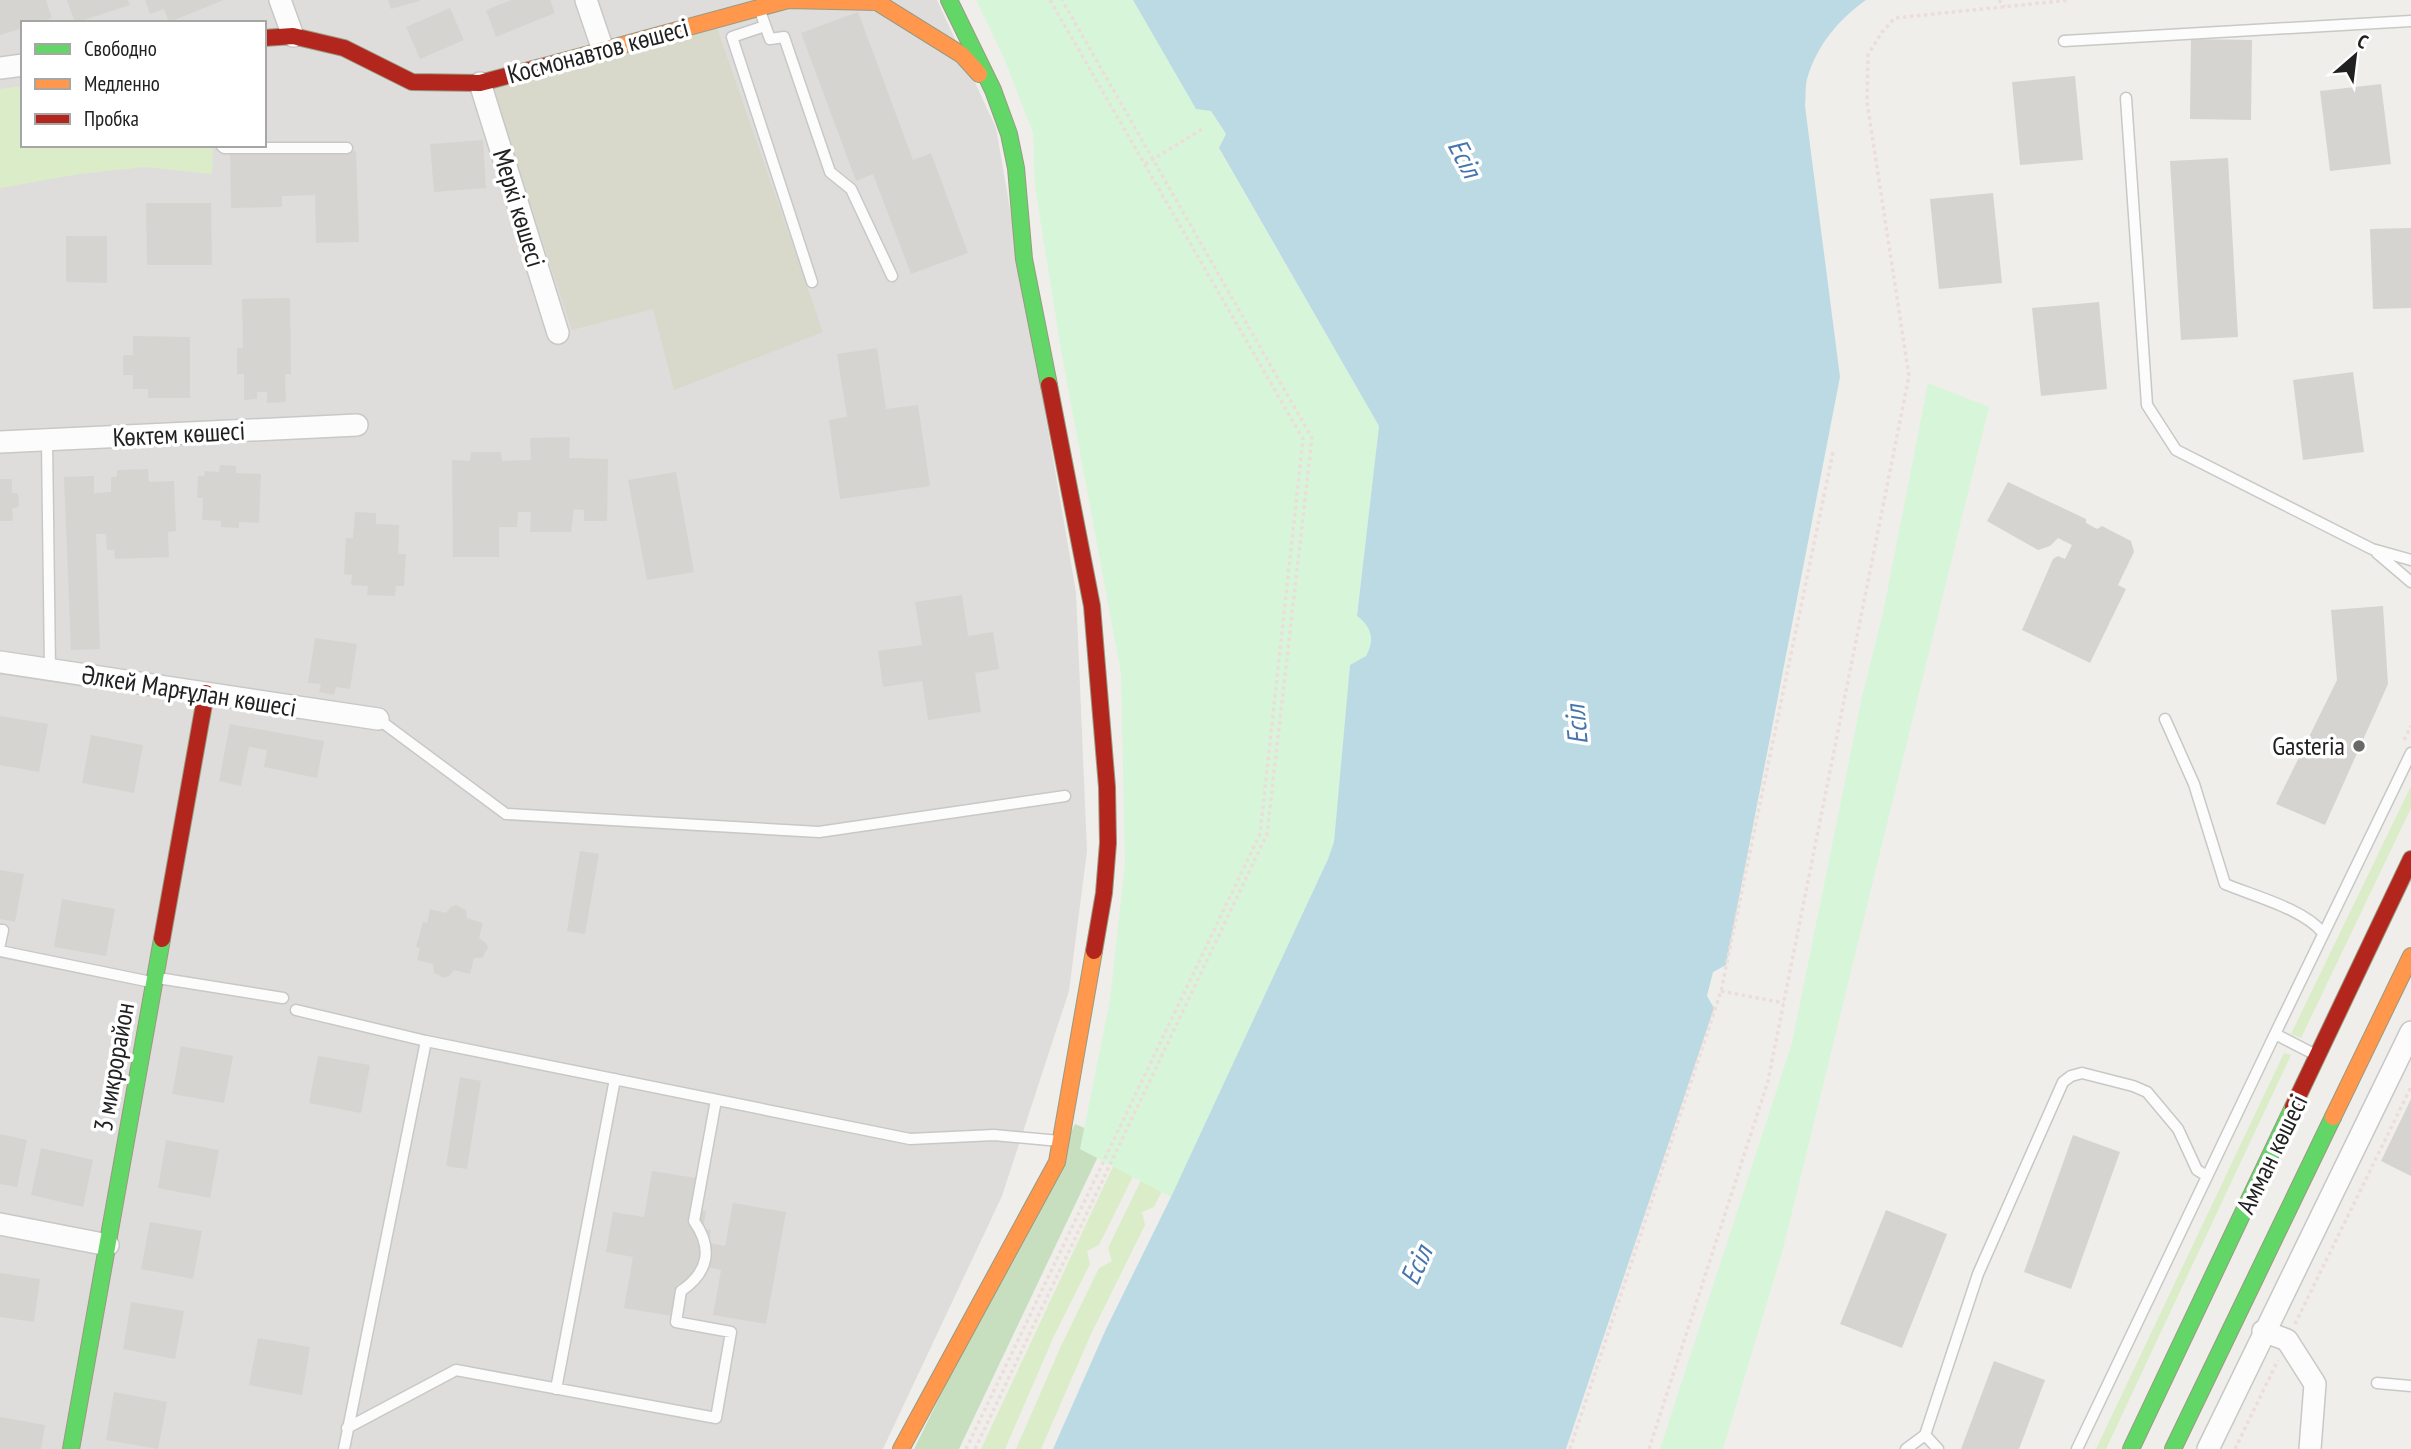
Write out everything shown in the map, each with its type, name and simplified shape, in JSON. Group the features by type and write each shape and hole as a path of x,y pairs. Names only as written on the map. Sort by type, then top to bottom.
{"street":[{"path":"279,0 293,36"},
{"path":"586,0 603,50"},
{"name":"Космонавтов көшесі","path":"266,38 293,36 344,48 412,82 480,83 788,0 878,1 962,55 993,90"},
{"path":"901,1449 1057,1162 1104,893 1108,843 1107,787 1092,606 1024,259 1016,168 1009,134 993,90 948,0"},
{"path":"0,68 21,65"},
{"name":"Меркі көшесі","path":"480,83 558,333"},
{"name":"Көктем көшесі","path":"0,442 357,425"},
{"name":"Әлкей Марғұлан көшесі","path":"0,662 378,719"},
{"name":"3 микрорайон","path":"71,1449 206,694"},
{"name":"Амман көшесі","path":"2131,1449 2411,859"},
{"name":"Амман көшесі","path":"2173,1449 2411,956"},
{"path":"2208,1449 2263,1331 2411,1032"},
{"path":"0,1223 108,1245"},
{"path":"2263,1331 2287,1340 2315,1384 2310,1449"}],"lane":[{"path":"759,8 770,39 783,37 830,172 851,189 892,276"},
{"path":"2064,41 2411,21"},
{"path":"765,26 732,37 812,282"},
{"path":"2126,99 2147,405 2176,450 2372,549 2411,560"},
{"path":"223,147 347,148"},
{"path":"47,441 50,670"},
{"path":"2372,549 2411,582"},
{"path":"378,719 506,814 819,832 1065,796"},
{"path":"2165,719 2194,784 2225,884 2290,910 2316,925 2323,933"},
{"path":"2077,1449 2411,754"},
{"path":"0,930 3,930 0,944"},
{"path":"0,951 155,980 283,998"},
{"path":"296,1010 426,1041 910,1139 994,1135 1062,1141"},
{"path":"2275,1034 2319,1056"},
{"path":"344,1449 426,1041"},
{"path":"1906,1449 1925,1435 1978,1274 2063,1082 2082,1073 2147,1092 2178,1129 2197,1170 2207,1176"},
{"path":"556,1388 615,1079"},
{"path":"347,1428 456,1370 716,1418 732,1332 676,1322 681,1291 694,1282 704,1267 706,1250 702,1233 694,1221 716,1100"},
{"path":"2377,1383 2411,1386"},
{"path":"1925,1435 1938,1449"}],"path":[{"path":"966,1449 1260,834 1303,439 1050,0"},
{"path":"975,1449 1267,834 1312,438 1062,0"},
{"path":"1999,0 2005,7"},
{"path":"1649,1449 1769,1082 1909,376 1867,103 1868,55 1882,32 1895,18 2070,0"},
{"path":"1144,164 1204,128"},
{"path":"1570,1449 1721,991 1833,452"},
{"path":"1721,991 1784,1003"},
{"path":"2235,1449 2411,1087"}],"shaded area":[{"path":"0,0 937,0 996,128 1076,592 1087,851 1069,991 1002,1196 883,1449 0,1449"},
{"path":"717,28 823,332 674,390 653,309 572,330 491,89"}],"green space":[{"path":"976,0 1133,0 1196,109 1211,111 1226,135 1219,149 1379,426 1357,615 1369,629 1371,639 1366,656 1350,665 1334,842 1171,1197 1080,1149 1110,1000 1125,864 1121,673 1061,350 1035,186 1033,133 1004,58"},
{"path":"21,86 21,147 213,147 212,174 145,167 79,174 0,188 0,89"},
{"path":"1928,383 1989,407 1783,1249 1723,1449 1660,1449 1792,1043 1862,697 1883,613"},
{"path":"2411,786 2411,808 2301,1038 2291,1034"},
{"path":"2284,1053 2291,1055 2106,1449 2096,1449"},
{"path":"1192,1057 1099,1245 1087,1251 1090,1264 1054,1336 1005,1449 981,1449 1117,1158"},
{"path":"1199,1061 1193,1128 1154,1207 1142,1212 1145,1225 1091,1334 1041,1449 1016,1449 1099,1268 1112,1261 1108,1248"},
{"path":"1075,1124 1099,1134 1102,1148 959,1449 914,1449"}],"water":[{"name":"Есіл","path":"1133,0 1866,0 1846,16 1830,34 1816,55 1806,82 1805,106 1840,377 1726,965 1713,972 1707,996 1714,1008 1566,1449 1053,1449 1106,1329 1171,1197 1328,859 1334,842 1350,665 1366,656 1371,645 1369,629 1357,616 1379,426 1219,148 1226,134 1211,111 1196,109"}],"building":[{"path":"0,0 46,0 52,18 44,21 21,21 21,29 0,35"},
{"path":"67,0 128,0 130,5 81,21 74,21"},
{"path":"145,0 224,0 172,21 169,21 164,9 150,14"},
{"path":"388,0 419,0 420,1 391,9"},
{"path":"511,0 550,0 555,13 496,37 486,10"},
{"path":"450,8 464,40 420,59 406,27"},
{"path":"858,12 913,160 931,153 968,253 911,274 873,174 856,181 801,33"},
{"path":"2191,39 2252,40 2251,120 2190,119"},
{"path":"2075,76 2083,160 2020,165 2012,82"},
{"path":"2381,84 2391,164 2330,171 2320,91"},
{"path":"483,140 486,188 434,192 430,144"},
{"path":"356,151 359,242 316,243 315,195 282,196 282,207 231,208 230,154"},
{"path":"2228,158 2238,337 2181,340 2170,161"},
{"path":"1993,193 2002,283 1939,289 1930,199"},
{"path":"146,203 211,203 212,265 147,265"},
{"path":"2411,228 2411,308 2373,309 2370,229"},
{"path":"66,236 107,236 107,283 66,282"},
{"path":"290,298 291,374 285,374 286,402 267,403 267,392 257,392 257,399 244,400 244,374 237,374 237,348 243,348 242,299"},
{"path":"2099,302 2107,389 2041,396 2032,308"},
{"path":"133,336 190,337 190,398 148,398 148,389 133,389 133,375 123,375 123,355 133,355"},
{"path":"877,348 886,409 918,405 930,486 840,499 829,420 847,417 837,354"},
{"path":"2353,372 2364,452 2303,460 2293,380"},
{"path":"570,437 569,458 608,459 607,521 584,521 584,510 574,509 571,532 530,532 531,512 518,512 517,527 499,527 499,557 453,557 452,460 470,461 471,452 501,452 502,461 531,460 530,438"},
{"path":"220,465 236,466 236,473 261,474 259,523 239,522 239,528 221,527 221,521 202,520 203,498 197,498 198,476 204,476 205,471 219,472"},
{"path":"148,469 149,482 174,481 176,531 168,532 169,557 115,559 114,550 107,550 106,534 96,534 100,649 71,650 64,477 94,476 94,493 111,492 111,477 117,477 117,470"},
{"path":"676,472 694,572 647,580 628,480"},
{"path":"0,479 12,479 12,493 18,493 19,507 12,508 13,521 0,521"},
{"path":"2008,482 2086,519 2086,523 2097,529 2102,526 2131,541 2134,552 2118,585 2126,589 2090,663 2022,630 2053,559 2058,556 2065,559 2072,545 2058,538 2050,546 2038,550 1987,521"},
{"path":"355,512 376,513 376,524 399,525 398,554 406,554 404,586 396,586 395,596 367,595 368,586 351,585 352,575 344,574 346,538 353,538"},
{"path":"962,595 968,636 993,632 999,669 975,673 981,712 928,720 922,681 883,687 878,651 922,645 915,602"},
{"path":"2383,606 2388,684 2325,825 2276,804 2337,680 2331,610"},
{"path":"315,638 357,644 350,689 336,687 334,695 319,692 321,684 308,683"},
{"path":"0,716 48,724 39,772 0,765"},
{"path":"230,724 324,741 317,778 264,767 267,750 249,747 241,786 219,781"},
{"path":"91,735 143,745 134,793 82,783"},
{"path":"580,851 599,854 585,934 567,931"},
{"path":"0,870 24,874 15,922 0,919"},
{"path":"62,899 115,909 106,956 54,947"},
{"path":"456,905 466,910 467,918 483,923 479,938 488,948 482,958 474,958 470,974 454,970 444,978 434,973 433,964 417,960 420,948 416,947 430,909 446,913"},
{"path":"181,1046 233,1056 224,1103 172,1094"},
{"path":"318,1056 370,1065 361,1113 309,1103"},
{"path":"460,1077 481,1081 467,1169 446,1166"},
{"path":"2411,1099 2411,1176 2381,1161"},
{"path":"0,1134 27,1140 17,1187 0,1184"},
{"path":"2073,1135 2120,1152 2071,1289 2024,1272"},
{"path":"166,1140 219,1150 210,1198 158,1188"},
{"path":"41,1148 93,1160 83,1207 31,1195"},
{"path":"652,1171 696,1178 691,1208 706,1211 703,1229 711,1230 709,1243 725,1246 733,1203 786,1212 766,1324 713,1315 721,1270 706,1267 693,1286 677,1284 672,1316 624,1308 633,1257 606,1252 613,1212 644,1217"},
{"path":"1886,1210 1947,1234 1902,1348 1840,1324"},
{"path":"150,1222 202,1231 193,1279 141,1269"},
{"path":"0,1273 40,1279 34,1322 0,1317"},
{"path":"131,1302 184,1311 175,1359 123,1349"},
{"path":"258,1338 310,1347 302,1395 249,1385"},
{"path":"1994,1361 2045,1380 2019,1449 1961,1449"},
{"path":"114,1392 167,1402 158,1449 106,1440"},
{"path":"0,1417 45,1425 41,1449 0,1449"}],"traffic: fast":[{"path":"949,0 993,90 1009,134 1016,168 1024,259 1049,385"},
{"path":"71,1449 162,939"},
{"path":"2131,1449 2293,1107"},
{"path":"2173,1449 2333,1117"}],"traffic: slow":[{"path":"560,62 788,0 877,2 962,55 979,74"},
{"path":"901,1449 1057,1162 1094,951"},
{"path":"2333,1117 2411,956"}],"traffic: jam":[{"path":"266,38 293,36 344,48 412,82 480,83 560,62"},
{"path":"1049,385 1092,606 1107,787 1108,843 1104,893 1094,951"},
{"path":"162,939 206,693"},
{"path":"2293,1107 2411,859"}],"place":[{"name":"Gasteria","path":"2359,746"}]}
